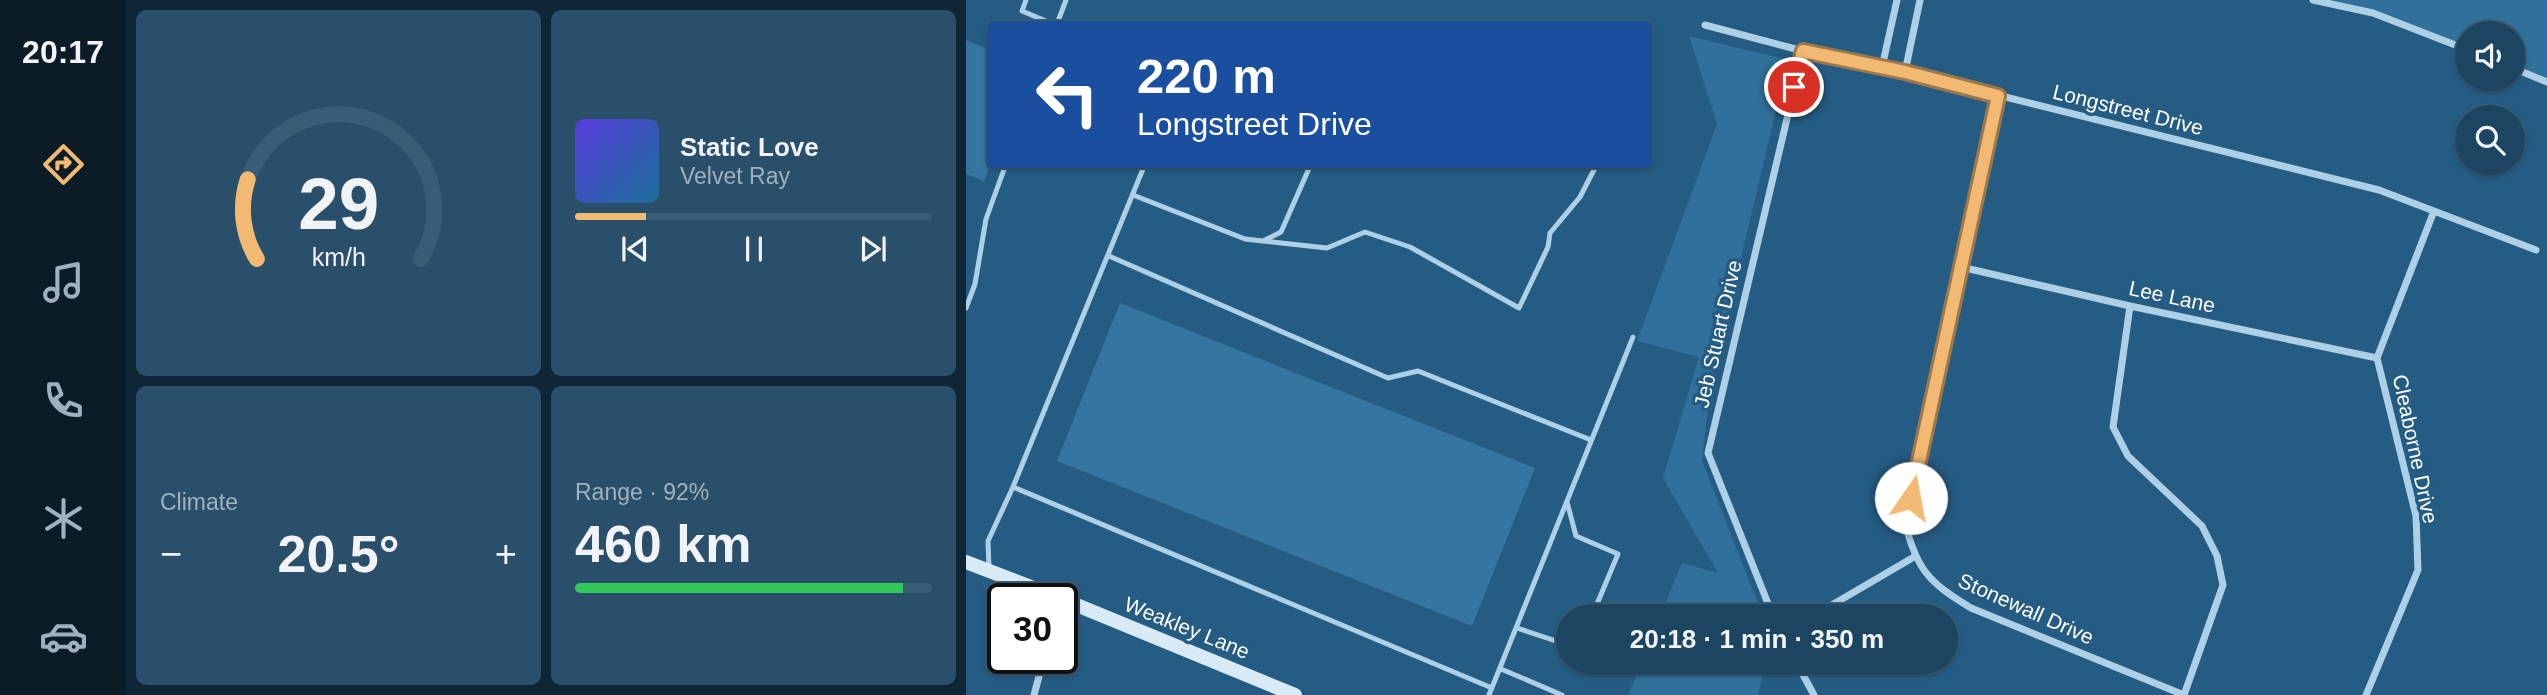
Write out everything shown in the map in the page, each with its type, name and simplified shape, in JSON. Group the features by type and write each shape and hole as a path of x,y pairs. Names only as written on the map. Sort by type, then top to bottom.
{"main road":[{"name":"Weakley Lane","path":"966,562 1020,583"},
{"name":"Weakley Lane","path":"1078,606 1295,695"}],"street":[{"path":"1882,67 1897,0"},
{"path":"1905,72 1920,0"},
{"path":"2313,0 2373,13 2455,45"},
{"name":"Longstreet Drive","path":"1705,25 2379,190 2536,250"},
{"name":"Jeb Stuart Drive","path":"1768,604 1708,453 1803,51"},
{"path":"2525,73 2547,82"},
{"name":"Stonewall Drive","path":"1998,96 1905,523 1914,557 1942,590 1971,608 2184,695"},
{"name":"Cleaborne Drive","path":"2366,695 2418,570 2416,516 2377,358 2434,211"},
{"name":"Lee Lane","path":"1961,267 2377,358"},
{"path":"2130,306 2113,428 2128,456 2202,526 2217,556 2223,585 2184,695"},
{"path":"1834,604 1914,557"},
{"path":"1034,695 1040,674"},
{"path":"1803,674 1814,695"}],"lane":[{"path":"1026,0 1022,11 1047,21"},
{"path":"1056,21 1066,0"},
{"path":"966,308 975,284 986,219 1005,168"},
{"path":"989,571 988,541 1013,487 1143,168"},
{"path":"1263,241 1282,232 1309,168"},
{"path":"1133,195 1245,239 1327,248 1364,232 1410,247 1519,308 1548,247 1550,233 1580,197 1595,168"},
{"path":"1109,256 1388,378 1418,371 1591,440"},
{"path":"1489,695 1633,337"},
{"path":"1013,487 1492,688"},
{"path":"1567,502 1576,536 1618,554 1597,604"},
{"path":"1517,628 1556,641"},
{"path":"1501,669 1562,695"}],"shaded area":[{"path":"2313,0 2547,0 2547,83 2525,74 2525,21 2455,21 2455,46 2373,13"},
{"path":"1689,36 1788,60 1710,388 1702,461 1758,604 1665,604 1682,563 1718,573 1663,478 1699,357 1637,341 1717,124"},
{"path":"1637,674 1763,674 1758,695 1628,695"}],"building":[{"path":"966,40 987,49 989,168 984,181 966,174"},
{"path":"1120,303 1535,468 1472,626 1057,461"}],"route":[{"path":"1794,87 1803,51 1905,72 1998,96 1911,498"}]}
